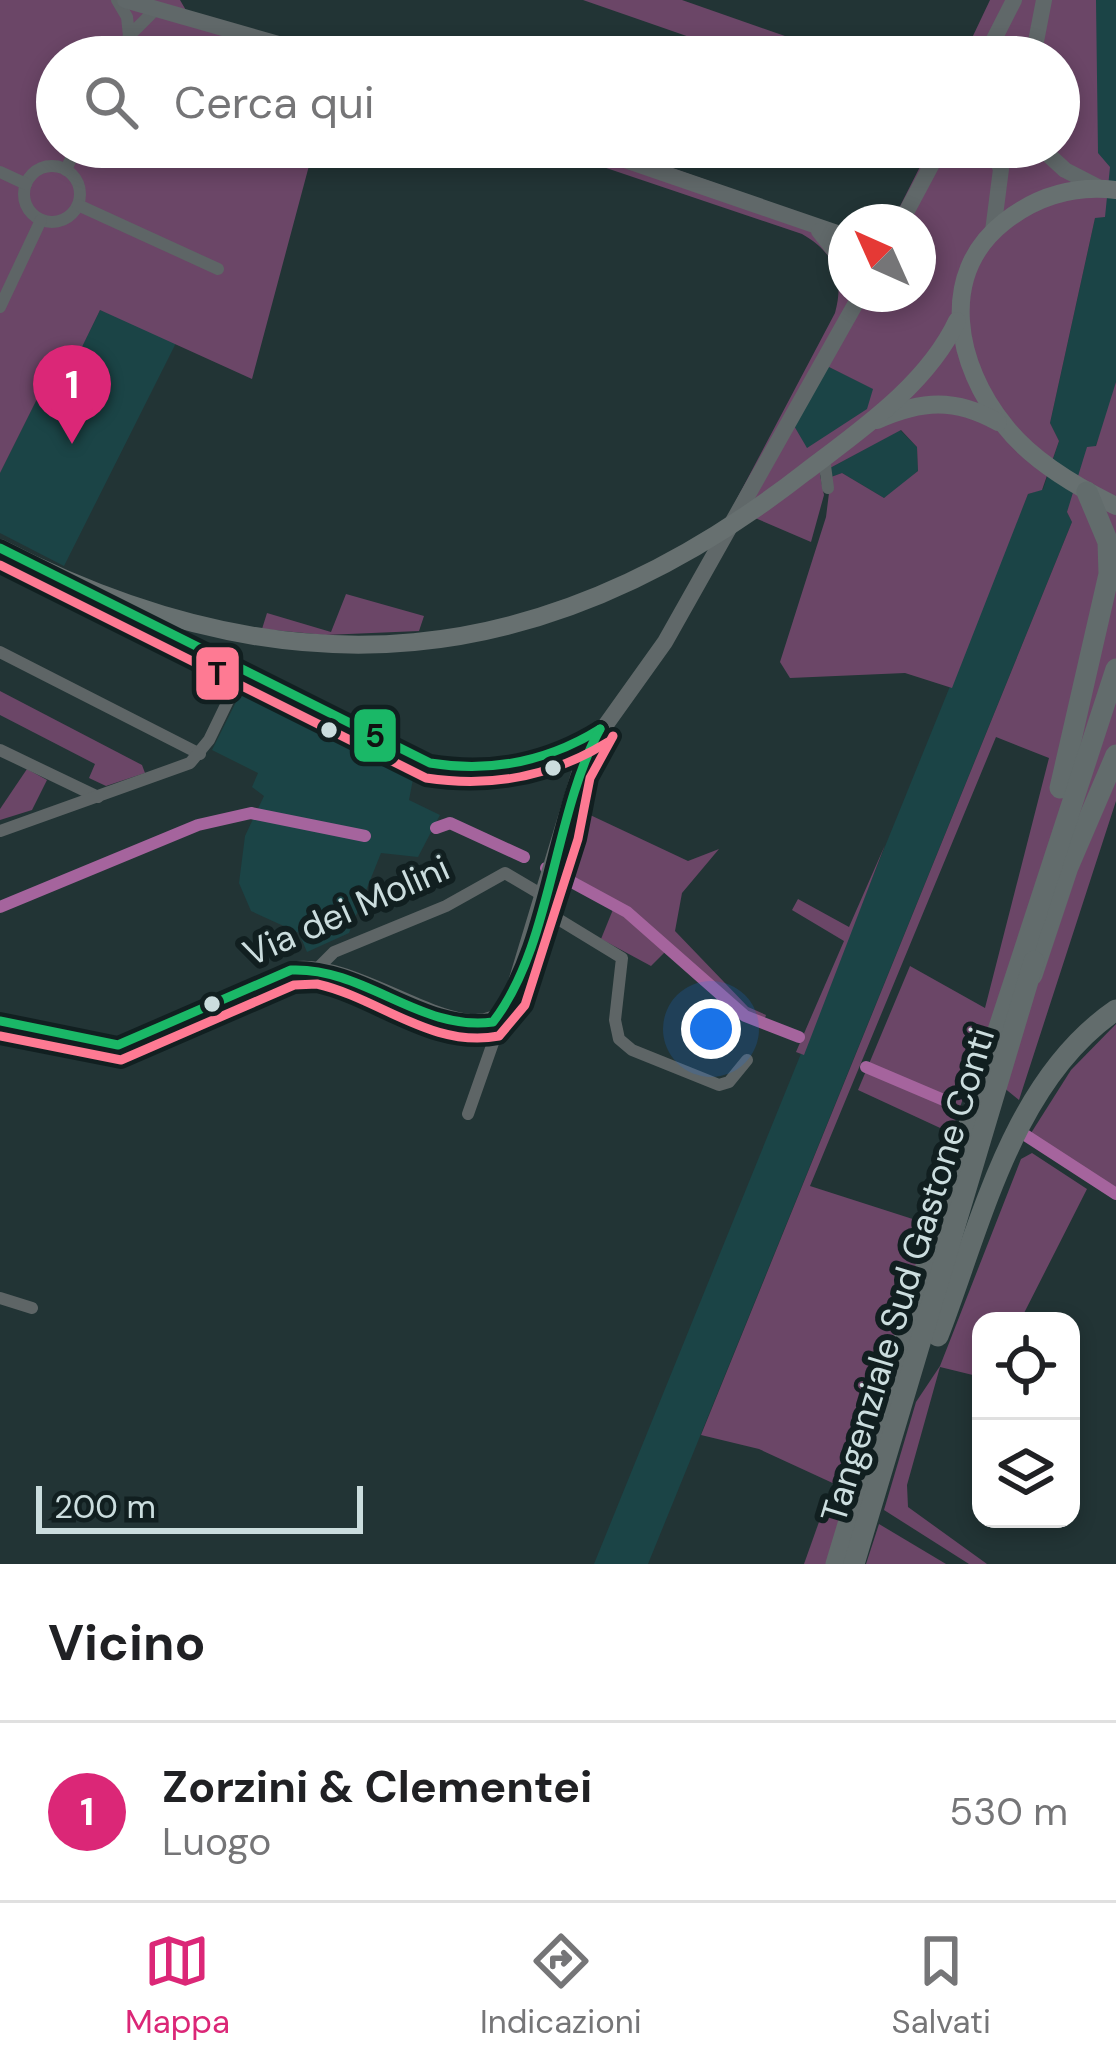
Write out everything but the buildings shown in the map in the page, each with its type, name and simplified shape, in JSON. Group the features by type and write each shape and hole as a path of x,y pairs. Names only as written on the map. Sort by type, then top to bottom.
{"highway":[{"path":"990,1055 1103,606 1108,542 1087,492"},
{"path":"990,1055 1116,669"},
{"path":"1022,1004 1053,888 1116,697"},
{"path":"1022,1004 1069,866 1116,754"},
{"name":"Tangenziale Sud Gastone Conti","path":"854,1564 1022,1004"},
{"path":"884,1473 1019,1129 1070,1052 1116,1010"},
{"name":"Tangenziale Sud Gastone Conti","path":"836,1564 990,1055"}],"main road":[{"path":"0,548 131,609 276,641 358,645 444,639 507,628 576,607 646,577 726,532 862,427 926,368 957,321 968,272 992,231 1051,196 1109,189"},
{"path":"957,321 981,388 1004,426"},
{"path":"862,427 928,402 974,409 1004,426 1087,492 1116,506"}],"street":[{"path":"121,0 250,36"},
{"path":"121,0 129,36"},
{"path":"1037,36 1044,0"},
{"path":"996,36 1013,1 1030,6 1040,22"},
{"path":"129,36 156,9"},
{"path":"648,168 828,230"},
{"path":"911,204 931,168"},
{"path":"992,231 1001,168"},
{"path":"1063,168 1109,189"},
{"path":"38,170 66,170 77,181 78,205 67,218 41,220 25,201 26,184 38,170"},
{"path":"0,172 26,184"},
{"path":"78,205 218,269"},
{"path":"0,307 41,220"},
{"path":"815,226 828,243"},
{"path":"319,967 353,976 459,1023 493,1022 509,1006 553,871 576,773 600,729 656,656 849,314"},
{"path":"824,458 828,488"},
{"path":"131,609 242,672 403,753 446,766 526,761 565,750 600,729"},
{"path":"0,652 200,754"},
{"path":"0,831 176,771 200,754 242,672"},
{"path":"0,750 98,797"},
{"name":"Via dei Molini","path":"0,1022 118,1046 291,970 319,967 334,952 446,906 505,874 542,902"},
{"path":"542,902 622,958 615,1028 628,1048 719,1084 729,1082 747,1060"},
{"path":"469,1114 494,1040 493,1022"},
{"path":"0,1298 32,1308"}],"shaded area":[{"path":"0,0 180,0 187,12 270,36 36,36 36,168 308,168 252,379 100,310 63,386 47,379 0,473"},
{"path":"583,0 682,0 785,36 687,36"},
{"path":"990,0 1096,0 1098,153 1110,167 1105,217 1095,218 1050,423 1059,441 1042,490 1028,494 952,688 905,673 790,678 780,662 826,517 831,477 842,473 884,498 918,471 917,447 901,430 830,468 820,475 824,495 811,542 732,508 835,313 936,312 936,204 901,204 919,168 1080,168 1080,36 973,36","holes":["827,366 873,389 867,409 807,448 793,424"]},
{"path":"1096,0 1116,0 1116,382 1105,424 1067,512 1072,522 648,1564 594,1564 1028,494 1043,489 1059,441 1050,423 1095,218"},
{"path":"606,168 672,168 828,223 828,256 802,234"},
{"path":"100,310 177,341 64,566 0,533 0,473 47,379 63,385"},
{"path":"827,366 874,389 868,409 807,449 793,424"},
{"path":"1116,382 1116,801 1019,1100 975,1064 951,1133 858,1090 910,966 985,1008 1049,758 996,737 810,1186 922,1222 916,1266 850,1491 759,1449 701,1435 1072,522 1067,512 1087,447 1096,446"},
{"path":"900,430 917,447 918,471 895,492 884,498 842,473 831,477 830,468"},
{"path":"0,555 185,650 182,657 0,565"},
{"path":"346,594 424,616 419,631 325,635 262,629 267,613 331,632"},
{"path":"245,684 415,769 409,800 440,815 418,857 381,853 349,933 307,952 299,933 251,911 239,883 245,836 264,796 252,787 258,773 212,750"},
{"path":"0,691 142,765 145,773 106,786 89,778 95,764 0,715"},
{"path":"27,769 47,780 32,810 0,820 0,809"},
{"path":"571,806 688,861 719,849 682,893 675,931 748,1007 766,1015 764,1021 746,1013 647,923 556,872"},
{"path":"885,845 804,1055 796,1052 844,941 792,910 798,899 849,927"},
{"path":"614,907 667,950 651,966 601,939"},
{"path":"1116,1024 1116,1199 1026,1141 1071,1070"},
{"path":"1032,1153 1087,1189 1025,1312 972,1312 972,1375 940,1367 907,1485 908,1507 987,1564 969,1564 884,1510 916,1402 940,1366 1021,1159"},
{"path":"830,1491 846,1501 826,1564 804,1564"},
{"path":"879,1524 946,1564 866,1564"}],"waterway":[{"path":"0,907 198,825 251,813 365,836"},
{"path":"436,828 450,823 524,857"},
{"path":"546,868 627,912 745,1016 799,1037"},
{"path":"866,1067 946,1101"},
{"path":"1016,1129 1116,1194"}],"transit line":[{"name":"5","path":"0,548 430,763 475,767 518,762 560,750 600,729"},
{"name":"T","path":"0,565 426,778 474,782 520,777 565,764 608,742"},
{"name":"5","path":"0,1021 118,1045 291,970 344,978 441,1018 493,1022 528,956 572,800 600,729"},
{"name":"T","path":"0,1036 121,1060 294,985 317,984 428,1029 474,1038 499,1036 525,1005 578,839 590,778 613,736"}],"place":[{"name":"Zorzini & Clementei","path":"72,444"}]}
